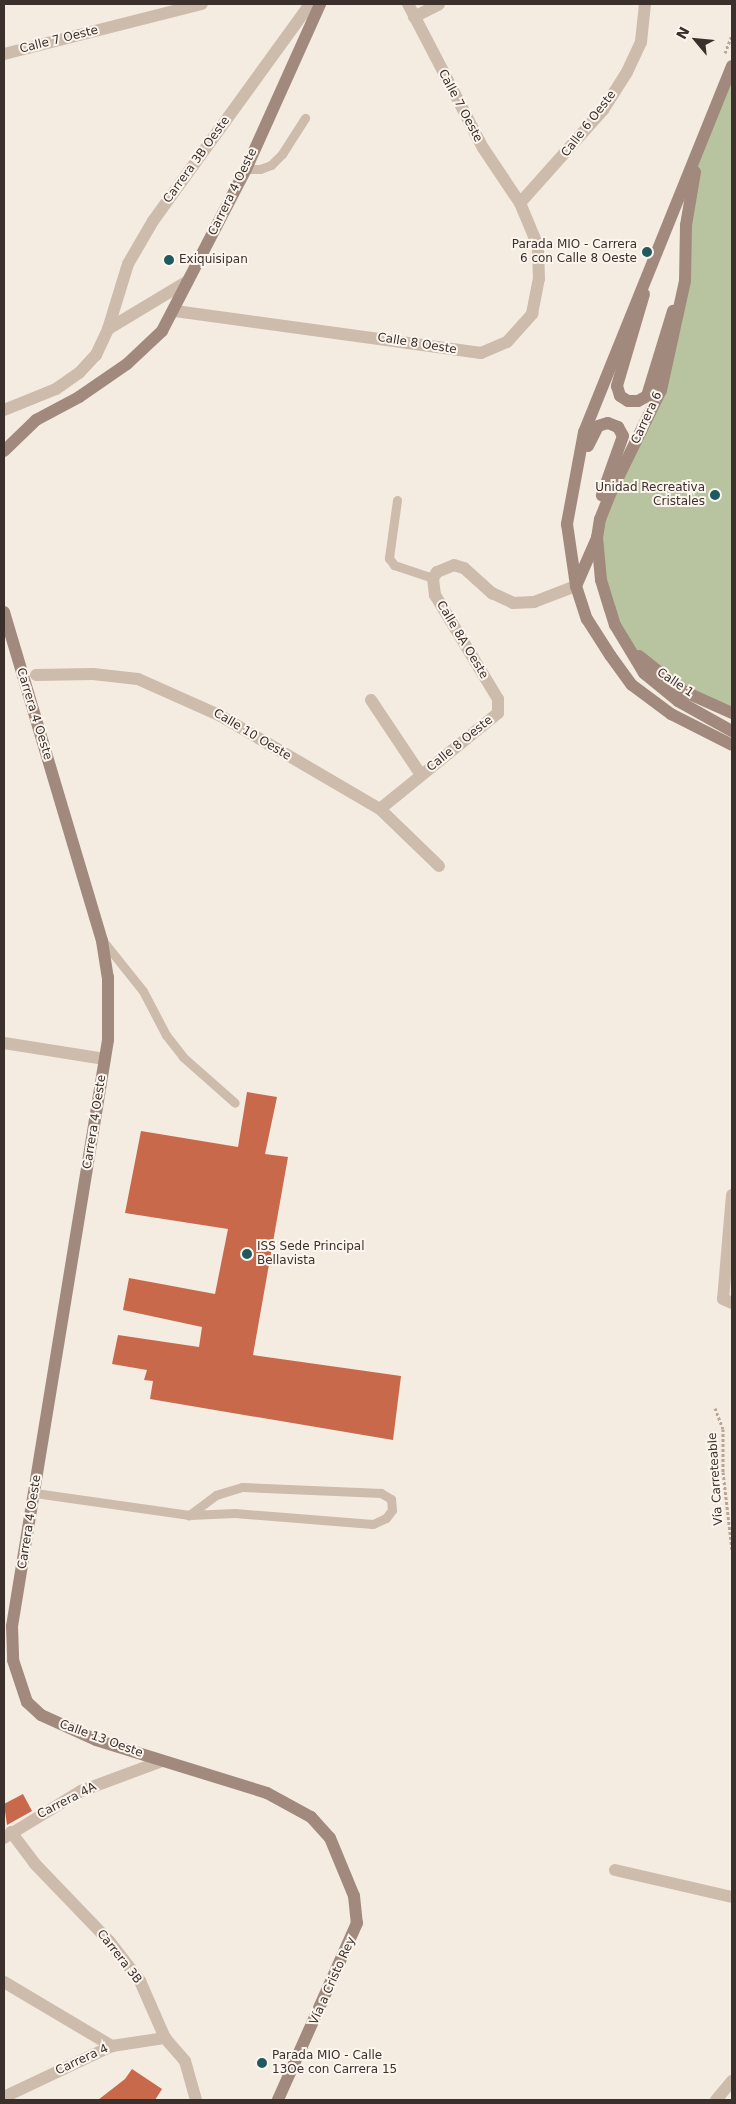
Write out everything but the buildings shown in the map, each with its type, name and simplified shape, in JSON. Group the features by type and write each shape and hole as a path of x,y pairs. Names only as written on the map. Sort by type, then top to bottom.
{"street":[{"name":"Calle 7 Oeste","path":"4,54 202,4"},
{"name":"Carrera 3B Oeste","path":"4,410 56,389 79,373 96,355 108,329 128,264 154,221 310,4"},
{"name":"Carrera 4 Oeste","path":"4,451 36,420 78,397 127,364 156,337 175,311 188,281 246,169 320,4"},
{"name":"Calle 7 Oeste","path":"408,4 483,148 520,204"},
{"path":"414,17 440,4"},
{"name":"Calle 6 Oeste","path":"520,204 598,116 627,72 641,42 645,4"},
{"name":"Carrera 6","path":"732,66 698,155 648,272 584,432 569,503 570,560 576,586 596,635 632,685 670,714 732,745"},
{"name":"Carrera 6","path":"624,642 615,625 601,580 597,537 600,519 661,390 685,281 686,225 698,155"},
{"name":"Calle 8 Oeste","path":"175,311 482,353 507,342 532,314 539,279 538,246 520,204"},
{"path":"648,272 640,312 617,386 620,396 628,402 638,402 647,396 685,281"},
{"path":"108,329 188,281"},
{"path":"569,503 592,434 598,426 608,423 618,427 623,436 622,446 603,490 600,519"},
{"path":"434,578 444,567 454,565 464,568 503,600 520,604 576,586 597,537"},
{"name":"Calle 8A Oeste","path":"434,578 434,595 498,699 498,713"},
{"name":"Carrera 4 Oeste","path":"4,612 102,941 108,977 105,1059 35,1493 8,1641"},
{"path":"624,642 644,673 678,701 732,731"},
{"name":"Calle 1","path":"624,642 650,666 683,691 732,713"},
{"name":"Calle 10 Oeste","path":"36,675 93,674 138,679 220,715 380,809 439,866"},
{"name":"Calle 8 Oeste","path":"371,700 421,775"},
{"name":"Calle 8 Oeste","path":"380,809 498,713"},
{"path":"4,1043 105,1059"},
{"path":"727,1301 732,1195"},
{"name":"Calle 13 Oeste","path":"8,1641 26,1702 40,1715 68,1730 162,1761"},
{"name":"Carrera 4A","path":"7,1835 81,1791 162,1761"},
{"name":"Vía a Cristo Rey","path":"162,1761 224,1777 267,1793 311,1817 330,1838 354,1896 357,1923 346,1952 278,2100"},
{"name":"Carrera 3B","path":"7,1835 109,1941 140,1981 165,2038 185,2061 196,2100"},
{"path":"614,1870 732,1897"},
{"path":"4,1982 112,2046"},
{"name":"Carrera 4","path":"4,2097 112,2046 165,2038"},
{"path":"716,2100 732,2081"}],"lane":[{"path":"246,169 260,169 271,165 282,154 305,118"},
{"path":"397,500 389,558 394,566 434,578"},
{"path":"102,941 142,991 166,1035 184,1056 235,1103"},
{"path":"35,1493 189,1515 235,1512 374,1524 386,1518 392,1510 391,1499 381,1493 242,1487 216,1495 189,1515"}],"path":[{"name":"Vía Carreteable","path":"715,1408 723,1429 723,1472 732,1550"}],"green space":[{"path":"732,66 732,713 650,666 615,625 597,537 661,390 678,323 698,155"}],"place":[{"name":"Parada MIO - Carrera 6 con Calle 8 Oeste","path":"647,252"},
{"name":"Exiquisipan","path":"169,260"},
{"name":"Unidad Recreativa Cristales","path":"715,495"},
{"name":"ISS Sede Principal Bellavista","path":"247,1254"},
{"name":"Parada MIO - Calle 13Oe con Carrera 15","path":"262,2063"}]}
